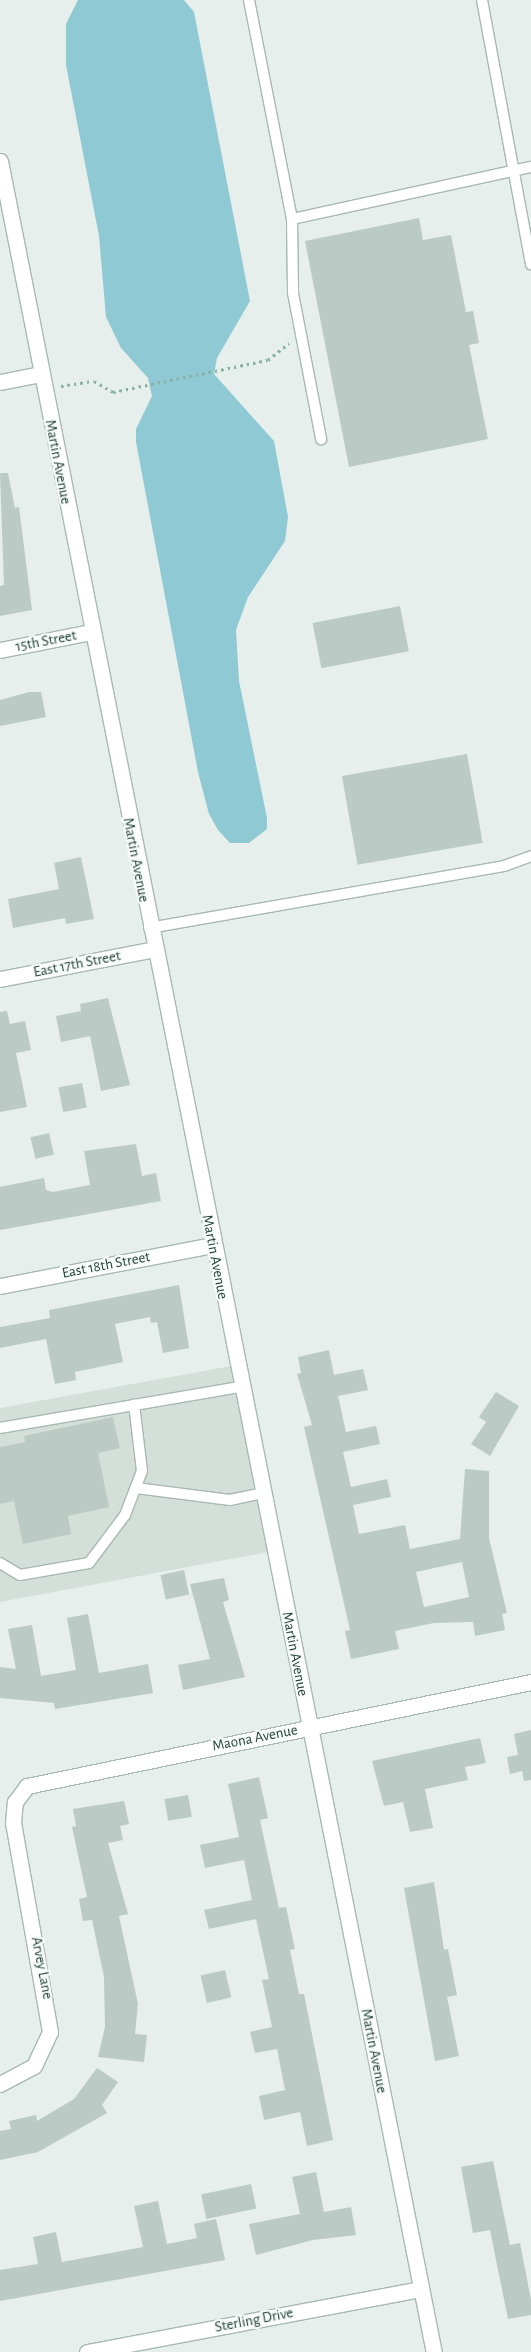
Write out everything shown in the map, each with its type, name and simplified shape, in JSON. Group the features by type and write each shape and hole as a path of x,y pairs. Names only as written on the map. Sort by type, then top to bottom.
{"street":[{"name":"Martin Avenue","path":"0,161 91,632 434,2352"},
{"path":"0,382 41,374"},
{"name":"15th Street","path":"0,650 91,632"},
{"name":"East 17th Street","path":"0,979 154,949"},
{"name":"East 18th Street","path":"0,1286 213,1245"},
{"name":"Maona Avenue","path":"14,1829 15,1802 36,1782 531,1682"},
{"name":"Arvey Lane","path":"0,2084 21,2076 37,2062 48,2042 51,2021 14,1829"},
{"name":"Sterling Drive","path":"88,2352 421,2289"}],"lane":[{"path":"249,0 292,219 293,293 321,439"},
{"path":"482,0 531,265"},
{"path":"292,219 531,167"},
{"path":"150,928 504,866 531,856"},
{"path":"0,1428 242,1387"},
{"path":"0,1563 20,1574 89,1563 125,1515 142,1471 134,1404"},
{"path":"136,1488 230,1500 262,1493"}],"path":[{"path":"45,394 64,384 94,381 113,392 268,360 291,341"}],"shaded area":[{"path":"237,1365 274,1551 0,1602 0,1408"}],"water":[{"path":"78,0 184,0 194,12 250,301 217,358 214,374 274,441 288,517 285,541 248,597 236,630 239,681 267,818 267,829 249,843 230,843 218,830 209,814 198,772 136,442 136,429 152,396 148,378 121,348 106,317 99,236 66,65 66,24"}],"building":[{"path":"419,218 423,240 451,235 466,312 473,311 479,343 469,345 488,439 349,467 305,241"},
{"path":"0,473 8,473 15,508 19,507 32,610 0,616 0,586 4,585"},
{"path":"400,606 409,651 321,668 313,623"},
{"path":"29,692 41,692 46,717 0,726 0,700"},
{"path":"467,754 483,843 358,865 342,776"},
{"path":"81,857 94,919 66,924 65,918 13,928 8,899 59,889 54,863"},
{"path":"108,998 130,1085 101,1091 90,1036 61,1042 56,1016 81,1011 80,1004"},
{"path":"7,1011 10,1024 25,1021 31,1050 16,1053 27,1107 0,1112 0,1012"},
{"path":"82,1083 87,1108 63,1112 58,1088"},
{"path":"49,1133 54,1154 35,1159 30,1137"},
{"path":"136,1144 142,1176 156,1173 161,1201 0,1230 0,1187 44,1178 46,1190 53,1192 90,1185 84,1151"},
{"path":"179,1285 189,1348 163,1353 157,1322 151,1323 150,1317 115,1324 123,1362 75,1372 76,1380 55,1384 46,1339 0,1348 0,1327 50,1318 49,1310"},
{"path":"329,1350 334,1375 363,1369 368,1390 338,1396 346,1432 376,1426 380,1444 343,1452 351,1487 387,1479 391,1497 353,1505 359,1534 405,1525 410,1549 460,1539 465,1469 489,1471 489,1538 507,1613 502,1614 505,1630 475,1636 473,1622 434,1623 395,1631 399,1649 351,1659 345,1631 350,1630 304,1427 312,1425 297,1374 301,1373 298,1357","holes":["462,1562 469,1597 424,1607 416,1572"]},
{"path":"496,1392 519,1406 490,1456 471,1444 486,1422 479,1417"},
{"path":"113,1417 120,1448 98,1453 109,1507 68,1516 71,1534 23,1544 14,1501 0,1504 0,1447 25,1442 24,1436"},
{"path":"184,1570 189,1594 166,1599 161,1575"},
{"path":"224,1578 229,1600 223,1602 245,1677 183,1690 178,1665 210,1659 190,1584"},
{"path":"88,1614 99,1673 148,1664 153,1693 55,1709 54,1703 0,1698 0,1667 16,1669 8,1629 32,1625 41,1676 76,1670 67,1618"},
{"path":"531,1730 531,1780 524,1781 522,1771 510,1774 507,1757 518,1755 514,1734"},
{"path":"480,1738 486,1763 465,1767 468,1780 425,1789 433,1828 410,1832 403,1802 384,1806 372,1761"},
{"path":"259,1777 268,1818 260,1820 279,1908 286,1907 295,1949 290,1950 299,1994 304,1994 333,2140 307,2146 300,2112 264,2120 259,2096 285,2090 277,2049 255,2053 250,2032 272,2027 262,1980 269,1979 256,1919 209,1929 204,1910 252,1900 244,1860 205,1868 200,1845 239,1837 228,1784"},
{"path":"188,1795 192,1817 168,1821 164,1799"},
{"path":"124,1801 129,1824 120,1826 123,1840 108,1843 128,1914 119,1916 138,2004 135,2034 147,2035 144,2062 98,2057 105,2027 104,1977 92,1920 83,1921 79,1899 87,1897 72,1827 76,1826 73,1809"},
{"path":"434,1882 444,1950 448,1949 457,1995 447,1997 459,2056 435,2061 404,1888"},
{"path":"225,1970 231,1997 207,2003 201,1976"},
{"path":"97,2068 118,2082 102,2105 107,2113 38,2152 0,2160 0,2131 11,2129 9,2121 36,2115 37,2121 74,2099"},
{"path":"493,2161 510,2245 520,2243 531,2300 531,2315 508,2319 490,2230 473,2233 461,2167"},
{"path":"316,2172 324,2212 351,2207 356,2235 313,2240 256,2255 249,2224 300,2214 292,2177"},
{"path":"251,2184 256,2208 206,2219 201,2195"},
{"path":"158,2201 167,2244 197,2238 194,2224 216,2219 225,2260 0,2301 0,2270 38,2264 33,2237 56,2232 62,2262 143,2247 134,2206"}]}
